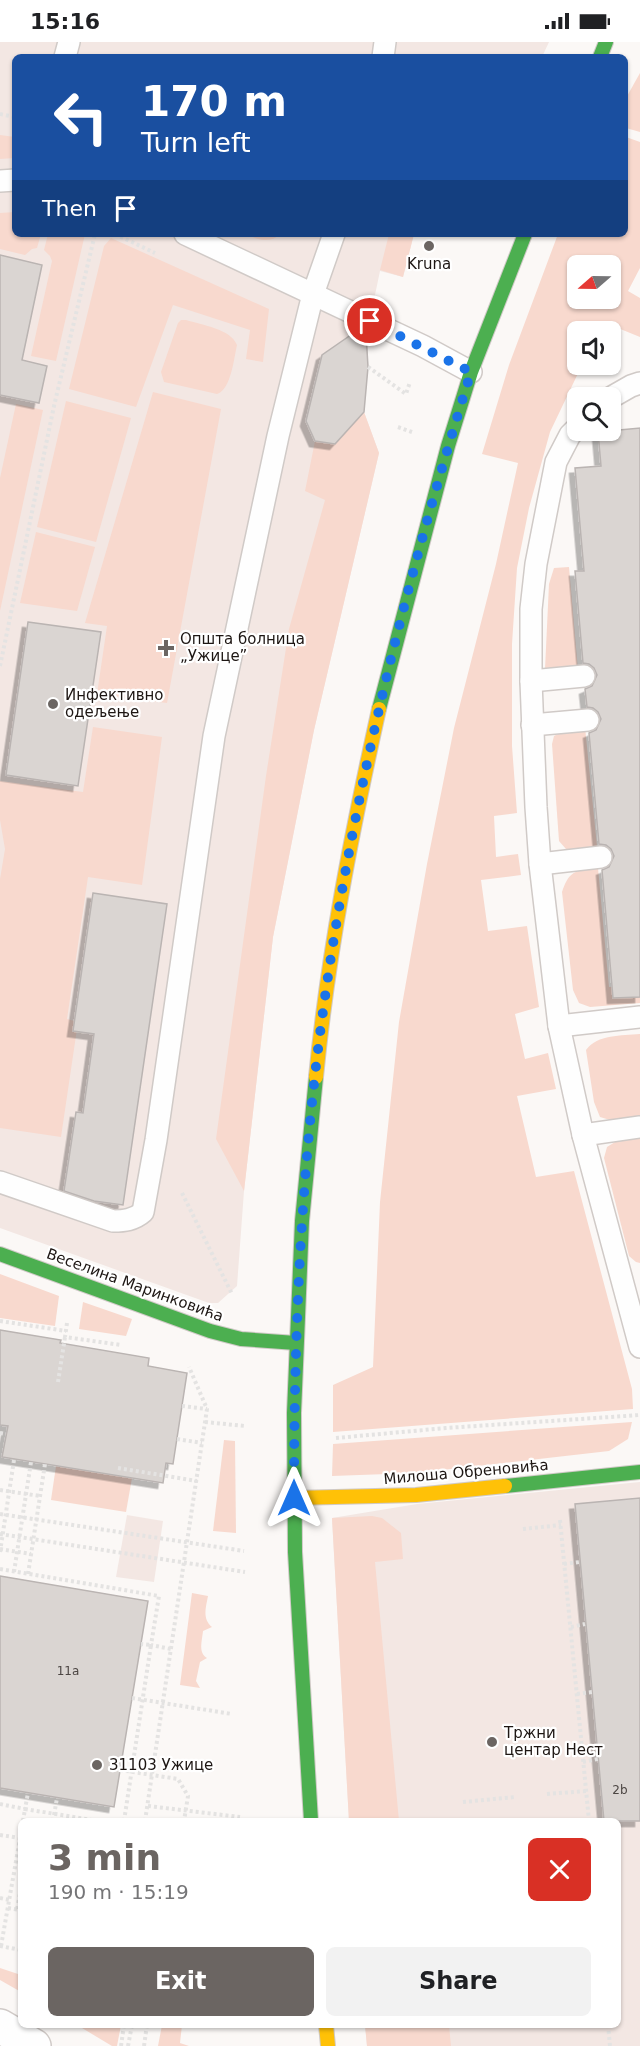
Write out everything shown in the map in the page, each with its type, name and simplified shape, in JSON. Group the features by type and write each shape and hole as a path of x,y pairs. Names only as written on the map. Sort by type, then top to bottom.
{"street":[{"path":"311,1818 295,1564 296,1343 302,1221 323,1008 357,810 386,680 445,457 471,372 524,237"},
{"name":"Веселина Маринковића","path":"0,1254 210,1331 241,1339 296,1343"},
{"name":"Милоша Обреновића","path":"294,1498 416,1495 640,1472"},
{"path":"0,2026 34,2046"},
{"path":"326,2028 328,2046"}],"lane":[{"path":"193,237 423,346 471,372"},
{"path":"0,1182 113,1221 124,1221 137,1217 143,1212 156,1140 214,736 278,436 313,294 333,237"},
{"path":"621,392 640,383"},
{"path":"567,441 556,462 547,504 536,564 531,609 532,725 540,864 559,1026 583,1135 631,1277 640,1347"},
{"path":"531,681 584,676"},
{"path":"532,725 588,720"},
{"path":"540,864 601,857"},
{"path":"559,1026 640,1017"},
{"path":"583,1135 640,1127"}],"path":[{"path":"0,666 54,406 94,237"},
{"path":"369,367 406,394 410,382"},
{"path":"398,427 413,432"},
{"path":"156,1140 235,1299"},
{"path":"0,1321 66,1329 58,1382"},
{"path":"65,1336 86,1339"},
{"path":"146,1818 206,1422 207,1409 189,1367 190,1355"},
{"path":"182,1406 207,1409"},
{"path":"332,1438 640,1415"},
{"path":"206,1422 244,1426"},
{"path":"0,1433 6,1434"},
{"path":"177,1439 202,1443"},
{"path":"14,1460 0,1550 32,1554"},
{"path":"14,1572 31,1462"},
{"path":"28,1574 45,1464"},
{"path":"118,1468 197,1481"},
{"path":"0,1490 40,1496"},
{"path":"0,1514 244,1551"},
{"path":"560,1517 589,1818"},
{"path":"523,1528 561,1525"},
{"path":"2,1534 244,1572"},
{"path":"564,1564 580,1562"},
{"path":"0,1569 159,1596 124,1818"},
{"path":"571,1627 585,1624"},
{"path":"141,1644 171,1649"},
{"path":"577,1694 592,1692"},
{"path":"132,1698 232,1714"},
{"path":"583,1762 598,1759"},
{"path":"120,1770 178,1779 188,1796 184,1818"},
{"path":"547,1794 586,1791"},
{"path":"24,1818 28,1792"},
{"path":"463,1802 515,1797"},
{"path":"53,1818 57,1798"},
{"path":"0,1804 79,1818"},
{"path":"148,1806 224,1818"},
{"path":"235,1818 240,1817"},
{"path":"0,1834 18,1838"},
{"path":"18,1851 1,1946 18,1949"},
{"path":"0,1898 10,1900"},
{"path":"8,1908 18,1910"},
{"path":"121,2046 124,2028"},
{"path":"128,2046 131,2028"},
{"path":"144,2046 147,2028"},
{"path":"608,2028 610,2046"}],"shaded area":[{"name":"Општа болница „Ужице”","path":"0,42 549,42 543,54 12,54 12,237 413,237 403,277 380,271 366,338 368,367 364,412 379,453 314,730 273,937 244,1191 237,1286 218,1303 209,1303 0,1228"},
{"path":"640,73 640,132 628,129 628,94"},
{"path":"0,135 12,137 12,158 0,159"},
{"path":"628,138 640,142 640,268 628,291 640,298 640,337 621,329 621,321 567,321 567,375 577,375 571,387 567,387 567,396 550,432 529,508 517,568 512,644 512,746 517,813 494,816 496,857 518,854 521,875 481,880 488,931 527,926 539,1007 515,1014 525,1059 548,1053 556,1089 517,1096 536,1177 574,1171 632,1389 633,1409 333,1432 333,1385 373,1367 380,1202 399,1022 454,728 496,564 518,463 482,454 509,365 557,237 628,237"},
{"path":"12,212 12,237 40,237 37,248 25,255 0,249 0,213"},
{"path":"47,237 84,237 56,361 31,356 52,261 44,250"},
{"path":"252,237 277,237 264,240"},
{"path":"388,237 413,237 403,277 380,270"},
{"path":"111,238 269,309 263,362 246,359 250,330 173,305 136,407 69,389 104,246"},
{"path":"181,320 222,331 229,335 237,345 229,380 222,391 217,394 164,382 161,372"},
{"path":"153,392 221,409 167,703 97,694 107,626 85,623"},
{"path":"66,401 131,418 96,542 37,527"},
{"path":"16,404 43,410 0,611 0,478"},
{"path":"364,412 379,453 314,730 273,937 244,1191 216,1139 266,776 289,629 325,500 305,491 315,441 335,444"},
{"path":"36,532 95,547 77,611 20,603"},
{"path":"569,567 578,670 545,669 549,584 554,568"},
{"path":"93,727 162,737 142,885 88,877 67,1019 78,1022 61,1137 0,1128 0,879 5,849 0,820 0,781 83,792"},
{"path":"585,727 597,846 577,850 566,849 559,841 552,744 554,736 564,731"},
{"path":"589,868 598,868 609,987 640,984 640,1003 590,1007 579,1003 573,990 562,892 571,875"},
{"path":"640,1034 640,1116 610,1120 600,1117 594,1102 586,1050 603,1038"},
{"path":"640,1138 640,1263 629,1256 604,1158 607,1147 615,1142"},
{"path":"0,1274 59,1296 55,1326 0,1318"},
{"path":"83,1302 132,1319 126,1336 79,1329"},
{"path":"632,1422 628,1439 609,1451 415,1473 332,1476 333,1444"},
{"path":"224,1440 235,1441 236,1533 213,1531"},
{"path":"56,1466 132,1478 126,1512 51,1500"},
{"name":"Тржни центар Нест","path":"640,1482 640,2046 367,2046 365,2028 621,2028 621,1818 349,1818 332,1518 417,1504"},
{"path":"127,1515 163,1521 154,1582 116,1577"},
{"path":"372,1516 382,1518 401,1533 403,1559 375,1562 399,1818 349,1818 332,1518"},
{"path":"192,1593 208,1596 206,1617 212,1627 203,1631 202,1653 207,1658 200,1662 196,1681 200,1688 180,1685"},
{"path":"0,1968 18,1974 18,1990 0,1980"},
{"path":"82,2028 120,2028 117,2046 112,2046"},
{"path":"161,2028 182,2028 180,2043 189,2046 158,2046"},
{"path":"365,2028 449,2028 451,2046 367,2046"}],"building":[{"path":"0,255 42,265 22,360 47,366 39,403 0,395"},
{"path":"358,330 366,333 368,367 364,412 335,444 315,441 306,421 322,355"},
{"path":"640,428 640,997 613,998 602,870 609,867 614,856 606,845 599,844 589,733 596,730 601,719 598,712 587,707 585,689 592,686 597,675 594,668 583,663 575,571 584,571 575,468 601,466 599,441 621,441 621,430"},
{"name":"Инфективно одељење","path":"28,622 101,632 78,786 6,775"},
{"path":"93,893 167,904 123,1205 94,1201 64,1191 76,1112 83,1113 94,1034 73,1031"},
{"path":"0,1330 149,1358 148,1366 187,1373 173,1464 166,1463 163,1483 2,1457 8,1426 0,1425"},
{"path":"640,1498 640,1821 604,1818 575,1504"},
{"path":"0,1576 148,1601 114,1807 0,1788"}],"traffic: fast":[{"path":"601,54 606,42"},
{"path":"379,709 448,446 471,372 524,237"},
{"path":"311,1818 295,1552 294,1413 302,1221 316,1077"},
{"path":"0,1254 210,1331 241,1339 296,1343"},
{"path":"505,1486 640,1472"}],"traffic: slow":[{"path":"316,1077 327,984 342,892 379,709"},
{"path":"294,1498 416,1495 505,1486"},
{"path":"326,2028 328,2046"}],"place":[{"name":"Kruna","path":"429,246"},
{"name":"Општа болница „Ужице”","path":"166,648"},
{"name":"Инфективно одељење","path":"53,704"},
{"name":"Тржни центар Нест","path":"492,1742"},
{"name":"31103 Ужице","path":"97,1765"}],"route":[{"path":"294,1498 296,1343 302,1221 323,1008 338,912 357,810 386,680 448,446 471,372 370,321"}]}
